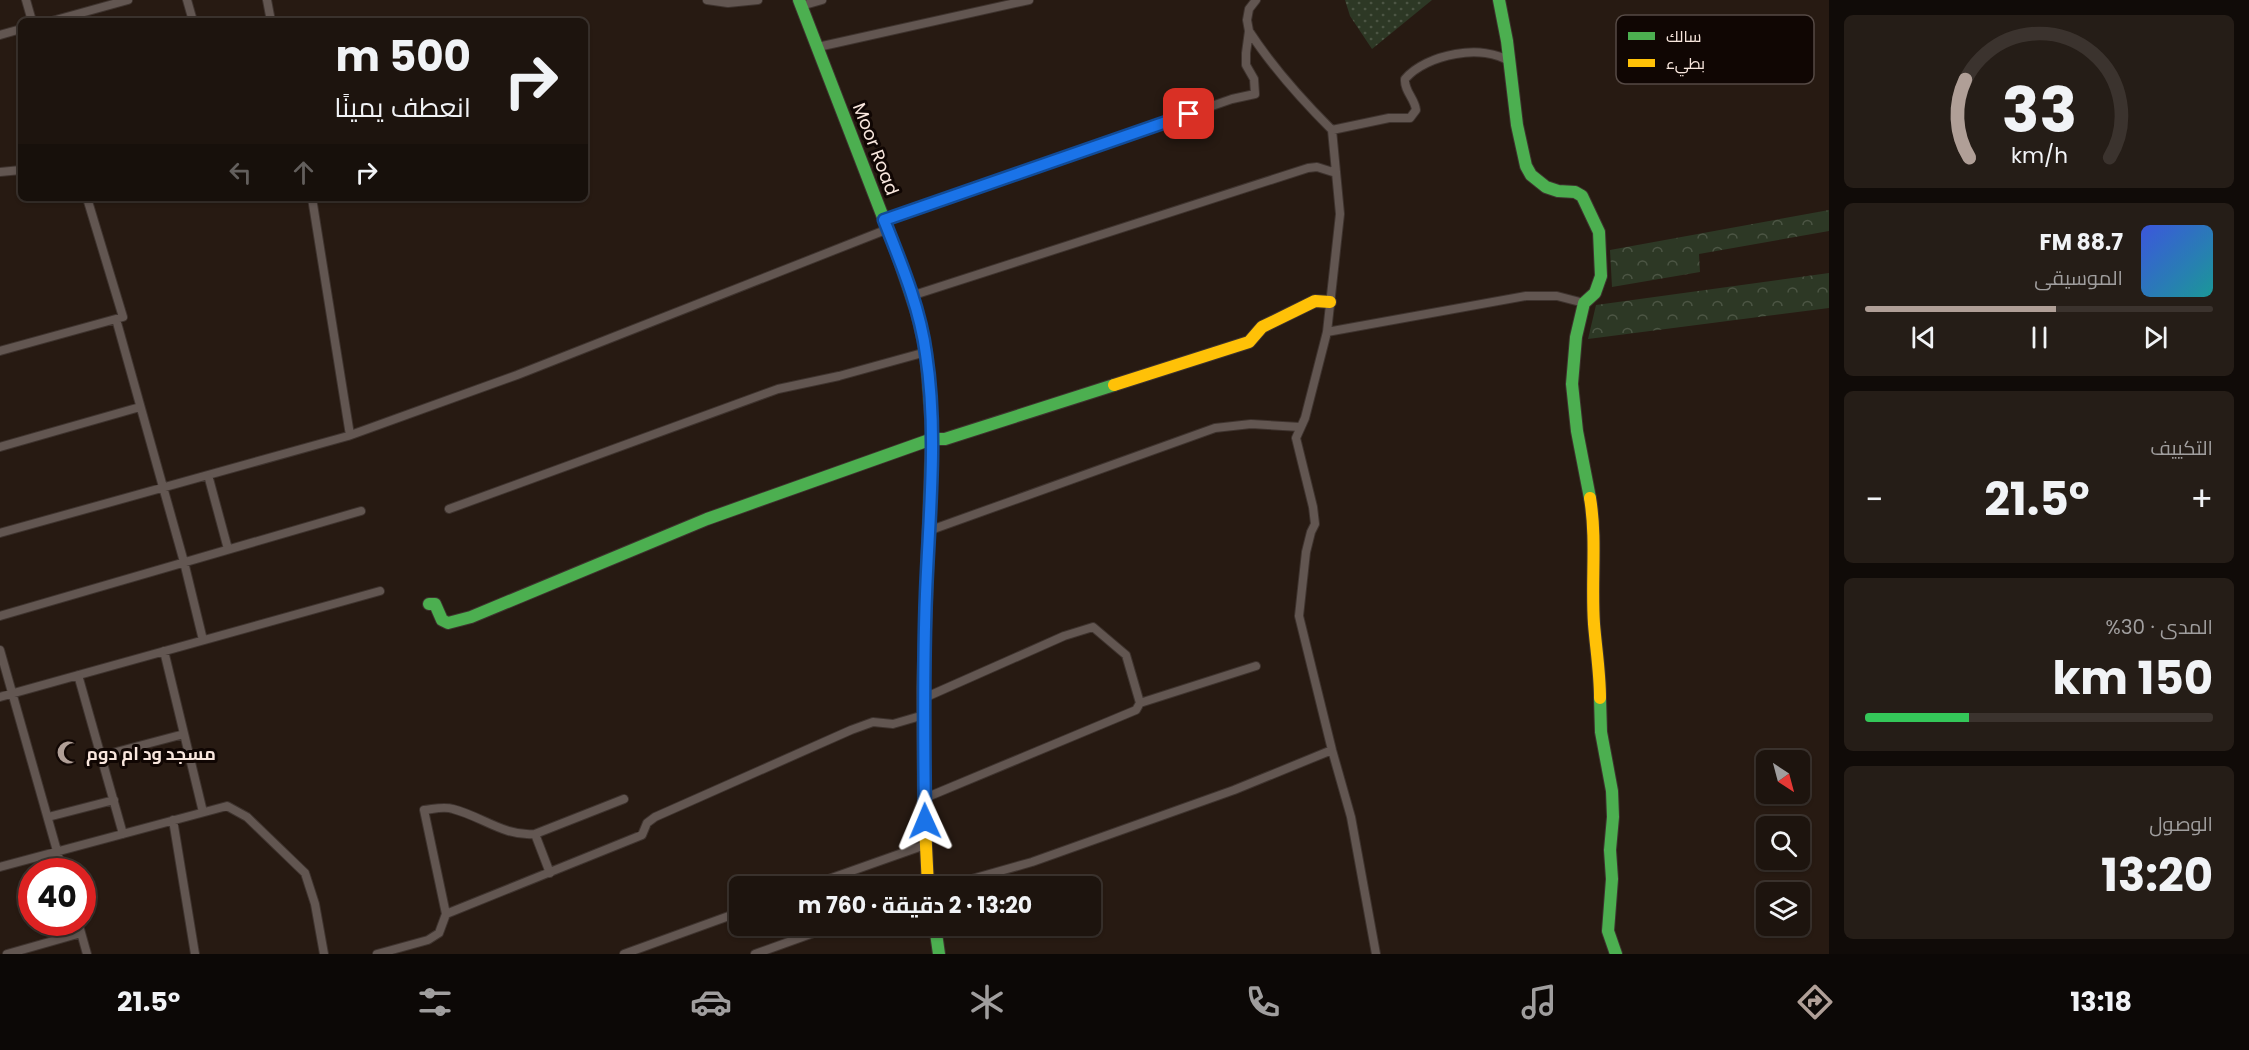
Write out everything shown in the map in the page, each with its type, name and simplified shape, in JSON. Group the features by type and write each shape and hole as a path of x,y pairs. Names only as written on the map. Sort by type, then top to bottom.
{"street":[{"path":"26,0 32,18"},
{"path":"63,18 128,0"},
{"path":"187,0 192,18"},
{"path":"267,0 270,18"},
{"path":"707,0 728,3 758,0"},
{"path":"800,3 822,0"},
{"path":"818,47 1029,0"},
{"path":"0,533 350,435 517,375 886,225 1232,99 1255,94 1254,79 1246,65 1246,52 1249,9 1256,0"},
{"path":"1499,0 1505,23 1523,158 1531,175 1546,187 1558,191 1575,192 1582,196 1599,232 1601,276 1595,293 1584,303 1576,337 1572,384 1577,431 1594,522 1594,623 1600,669 1601,732 1612,791 1613,818 1608,931 1616,954"},
{"name":"Moor Road","path":"800,3 886,225 911,296 926,352 930,381 932,439 924,698 927,876"},
{"path":"0,35 18,30"},
{"path":"1249,31 1269,61 1332,130 1340,214 1327,332 1305,418 1296,435 1296,443 1314,507 1315,524 1306,552 1299,616 1351,817 1376,954"},
{"path":"1332,130 1389,118 1410,118 1416,110 1405,79 1422,66 1471,51 1501,56 1510,62"},
{"path":"911,296 1308,168 1317,167 1336,173"},
{"path":"0,172 18,170"},
{"path":"0,351 123,316 88,201"},
{"path":"312,201 350,435"},
{"path":"1327,332 1527,296 1557,296 1584,303"},
{"path":"429,604 435,604 442,620 448,623 471,617 707,519 932,439 945,439 1249,342 1262,327 1283,316 1315,301 1330,303"},
{"path":"116,319 184,562 203,640"},
{"path":"449,509 778,389 838,376 926,352"},
{"path":"0,447 140,407"},
{"path":"928,531 1215,428 1251,424 1300,427"},
{"path":"208,475 228,549"},
{"path":"0,616 361,511"},
{"path":"0,697 380,591"},
{"path":"924,698 1011,662 1064,636 1093,627 1126,655 1140,704"},
{"path":"0,650 59,858"},
{"path":"164,651 203,812"},
{"path":"925,798 1136,710 1140,704 1256,666"},
{"path":"78,675 123,834"},
{"path":"446,914 642,835 647,823 655,817 851,730 873,722 893,724 924,715"},
{"path":"101,756 184,734"},
{"path":"981,876 1032,861 1234,790 1332,750"},
{"path":"382,953 428,940 439,933 446,914 424,810 453,808 501,829 526,835 535,834 624,799"},
{"path":"48,817 114,800"},
{"path":"0,867 227,806 247,817 305,873 315,904 324,954"},
{"path":"173,820 195,954"},
{"path":"535,834 550,873"},
{"path":"837,876 925,845"},
{"path":"624,954 729,916"},
{"path":"7,954 70,936"},
{"path":"82,936 87,954"},
{"path":"755,954 805,936"},
{"path":"936,936 939,954"}],"green space":[{"path":"1345,0 1432,0 1372,49 1350,16"},
{"path":"1829,210 1829,231 1699,254 1700,272 1612,287 1610,250"},
{"path":"1829,273 1829,308 1588,339 1596,305"}],"traffic: fast":[{"path":"799,0 898,256 917,313 926,352 932,432 923,689"},
{"path":"1499,0 1507,41 1517,125 1526,166 1531,175 1546,187 1558,191 1575,192 1582,196 1599,232 1601,276 1595,293 1584,303 1576,337 1572,384 1577,431 1590,498"},
{"path":"429,604 435,604 442,620 448,623 471,617 707,519 932,439 945,439 1114,385"},
{"path":"1600,698 1601,732 1612,791 1613,817 1608,931 1616,954"},
{"path":"936,936 939,954"}],"traffic: slow":[{"path":"1114,385 1249,342 1262,327 1315,301 1330,302"},
{"path":"1590,498 1593,530 1594,624 1600,698"},
{"path":"923,689 924,806 928,876"}],"place":[{"name":"مسجد ود ام دوم","path":"68,753"}],"route":[{"path":"925,821 924,637 932,439 930,381 920,327 884,220 1189,114"}]}
